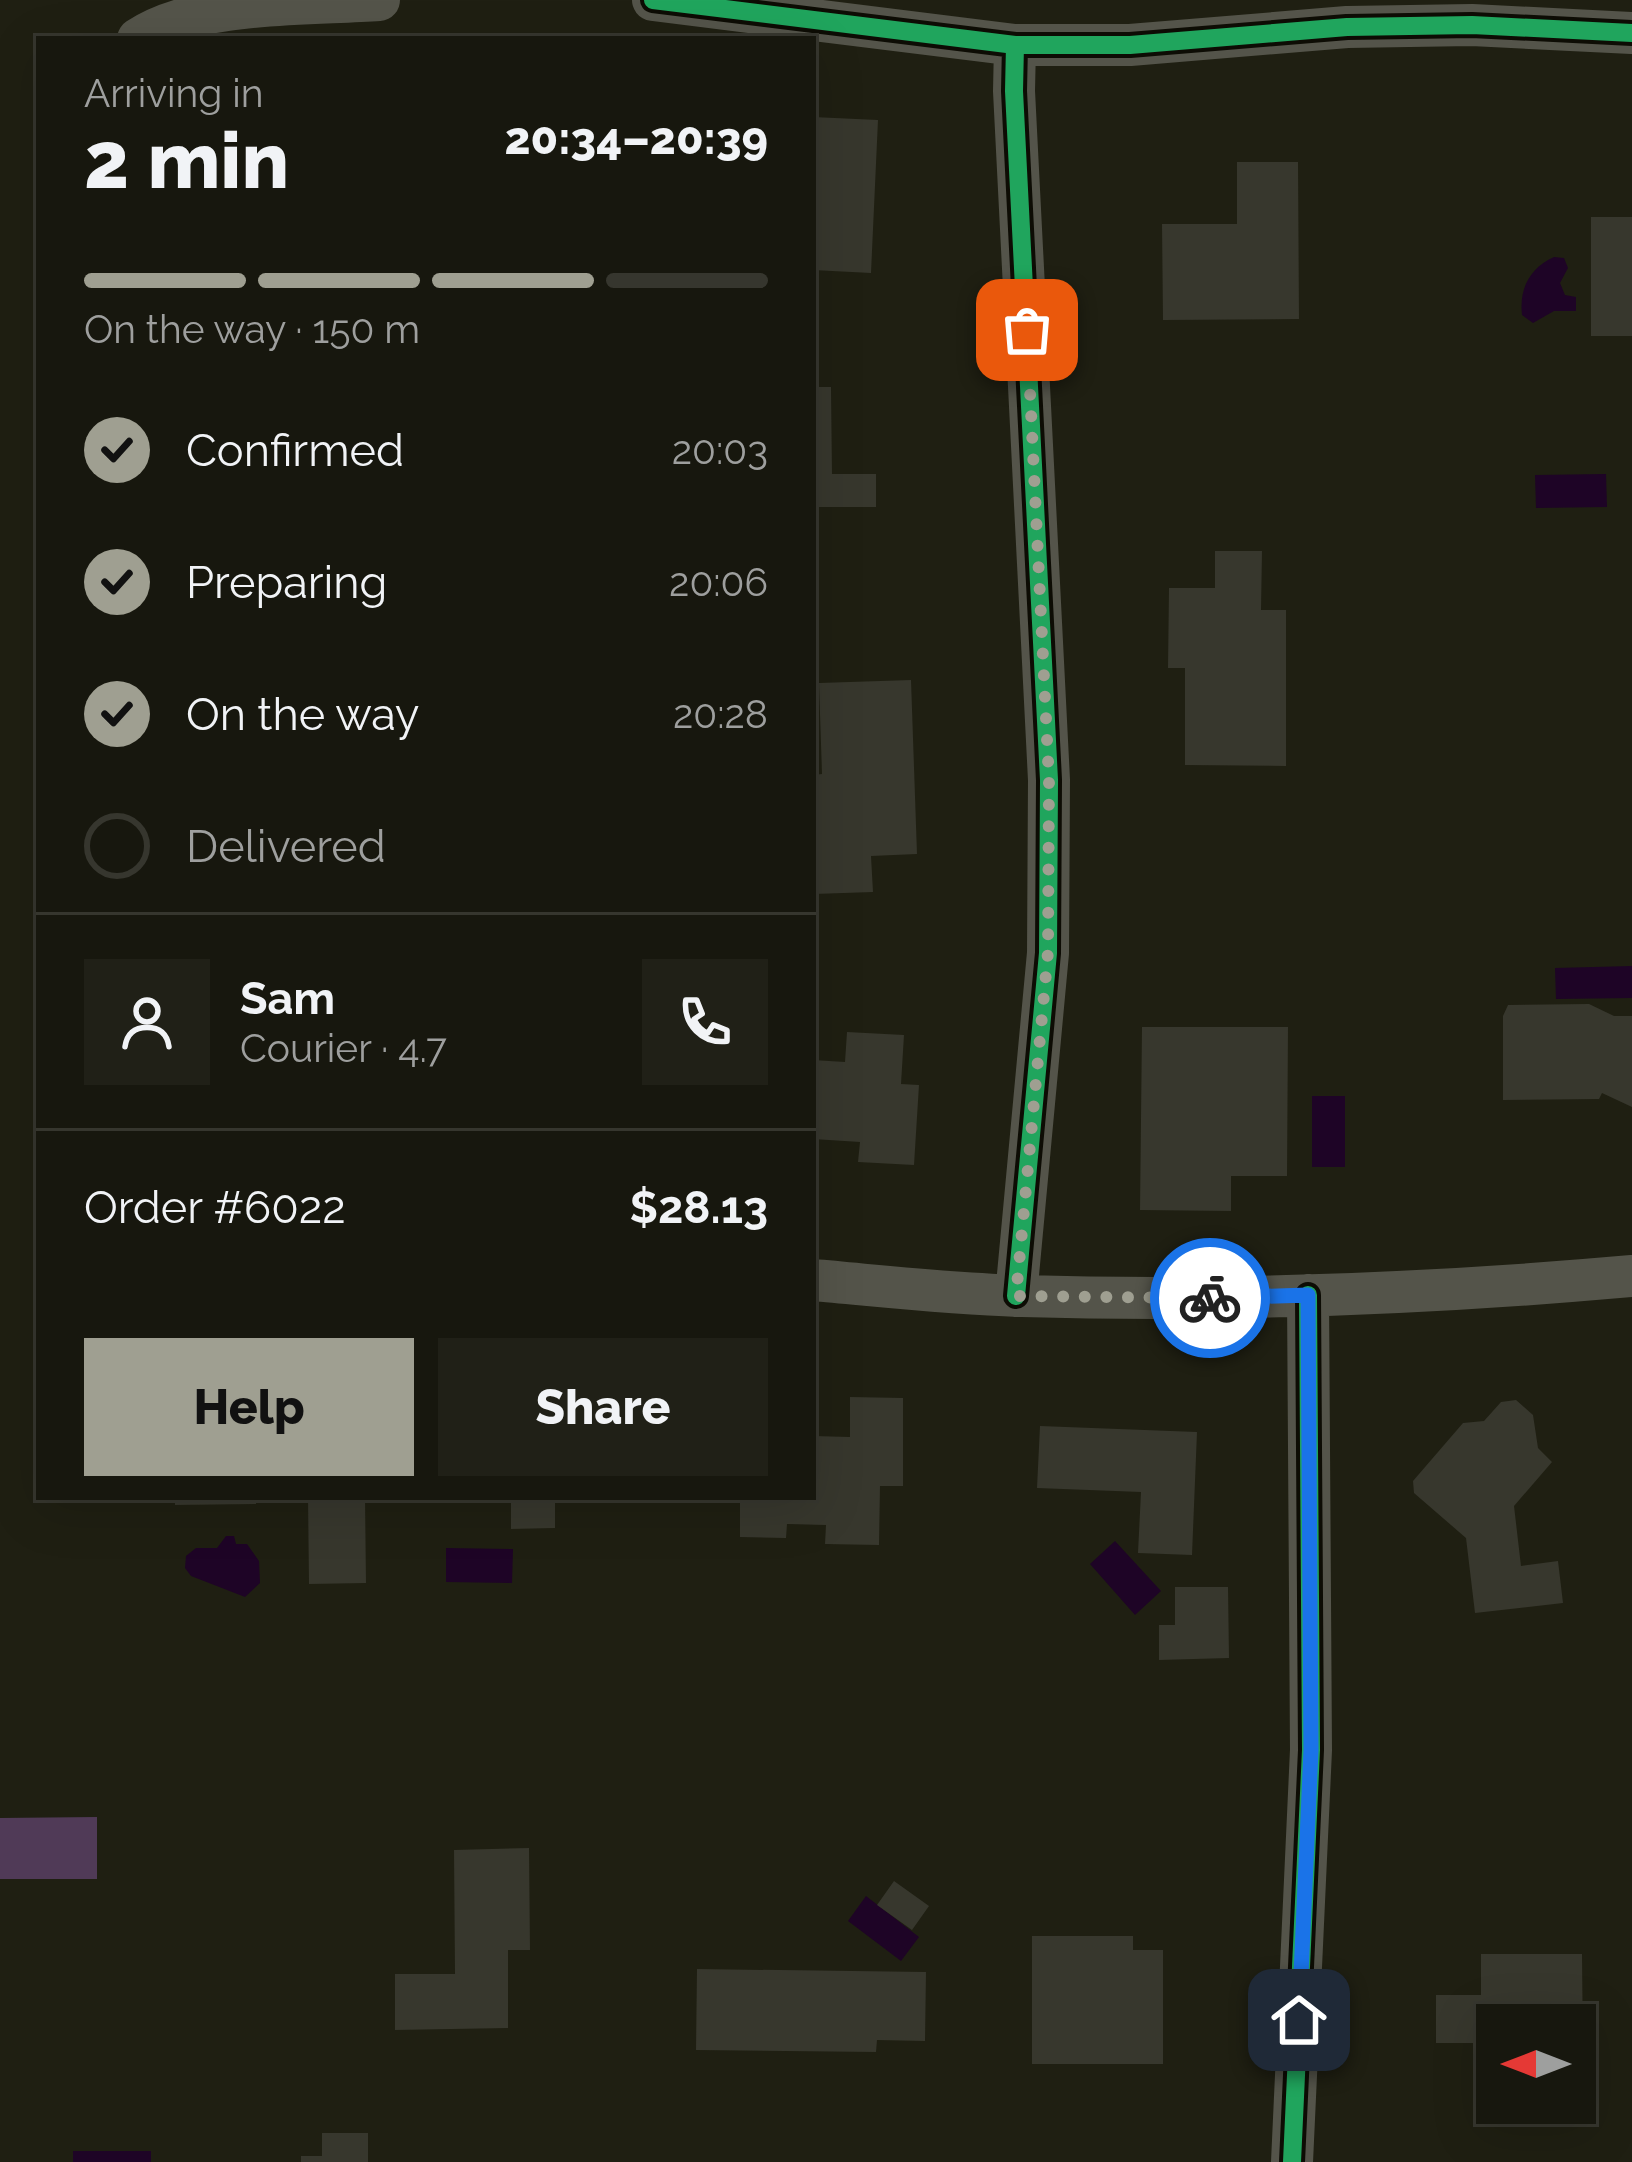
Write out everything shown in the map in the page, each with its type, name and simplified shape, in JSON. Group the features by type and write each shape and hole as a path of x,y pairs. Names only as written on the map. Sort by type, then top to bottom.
{"street":[{"path":"143,36 199,13 379,0"},
{"path":"653,0 1015,45 1130,45 1472,12 1632,33"},
{"path":"1015,45 1049,780 1048,952 1016,1296"},
{"path":"816,1280 1016,1296 1167,1299 1448,1292 1632,1276"},
{"path":"1292,2162 1311,1750 1308,1295"}],"shaded area":[{"path":"1554,257 1564,258 1568,268 1560,283 1565,295 1576,297 1576,311 1554,311 1533,323 1522,315 1524,288 1538,267"},
{"path":"1606,474 1607,507 1536,508 1535,475"},
{"path":"1632,966 1632,998 1556,999 1555,968"},
{"path":"1312,1096 1345,1096 1345,1167 1312,1167"},
{"path":"226,1536 234,1536 236,1544 247,1544 259,1561 260,1583 245,1597 191,1576 185,1568 186,1556 196,1548 217,1548"},
{"path":"1115,1541 1161,1591 1135,1615 1090,1564"},
{"path":"446,1548 513,1549 512,1583 446,1582"},
{"path":"97,1817 97,1879 0,1879 0,1818"},
{"path":"866,1896 919,1937 901,1961 848,1921"},
{"path":"73,2151 151,2151 151,2162 73,2162"}],"building":[{"path":"816,117 878,120 871,273 816,270"},
{"path":"1237,162 1298,162 1299,319 1163,320 1162,224 1237,224"},
{"path":"1591,217 1632,217 1632,336 1591,336"},
{"path":"816,387 831,387 832,474 876,474 876,507 816,507"},
{"path":"1215,551 1262,551 1261,610 1286,610 1286,766 1185,765 1185,668 1168,668 1169,588 1215,588"},
{"path":"911,680 917,854 871,856 873,892 816,894 816,775 822,774 819,683"},
{"path":"1589,1004 1614,1016 1632,1016 1632,1107 1602,1093 1599,1099 1503,1100 1503,1016 1508,1005"},
{"path":"1142,1027 1288,1027 1287,1176 1231,1176 1231,1211 1140,1210"},
{"path":"847,1032 904,1035 901,1084 919,1085 914,1165 858,1162 860,1142 816,1139 816,1060 845,1062"},
{"path":"850,1397 903,1398 903,1486 880,1486 879,1545 825,1544 826,1525 787,1524 786,1538 740,1537 740,1500 816,1500 816,1436 850,1437"},
{"path":"1516,1400 1533,1415 1538,1448 1552,1462 1514,1506 1521,1566 1558,1561 1563,1603 1475,1613 1466,1538 1414,1493 1413,1481 1463,1423 1484,1421 1501,1402"},
{"path":"1040,1426 1197,1432 1192,1555 1138,1553 1141,1492 1037,1488"},
{"path":"175,1500 256,1500 256,1504 175,1505"},
{"path":"308,1500 365,1500 366,1583 309,1584"},
{"path":"511,1500 555,1500 555,1528 511,1529"},
{"path":"1175,1587 1228,1587 1229,1658 1159,1660 1159,1625 1175,1625"},
{"path":"529,1848 530,1950 508,1950 508,2028 395,2030 395,1974 455,1974 454,1850"},
{"path":"894,1881 929,1906 912,1930 877,1905"},
{"path":"1032,1936 1133,1936 1133,1950 1163,1950 1163,2064 1032,2064"},
{"path":"1481,1954 1582,1954 1583,2004 1476,2004 1474,2082 1474,2043 1436,2043 1436,1995 1481,1995"},
{"path":"697,1969 926,1972 925,2041 877,2040 876,2052 696,2050"},
{"path":"322,2133 368,2133 368,2162 301,2162 301,2156 322,2156"}],"cycle path":[{"path":"653,0 1015,45 1130,45 1347,27 1472,25 1632,33"},
{"path":"1015,45 1049,780 1048,953 1016,1296"},
{"path":"1292,2162 1311,1750 1308,1295"}],"way so far":[{"path":"1027,330 1049,780 1048,952 1016,1296 1210,1298"}],"route":[{"path":"1210,1298 1308,1295 1311,1750 1299,2020"}]}
